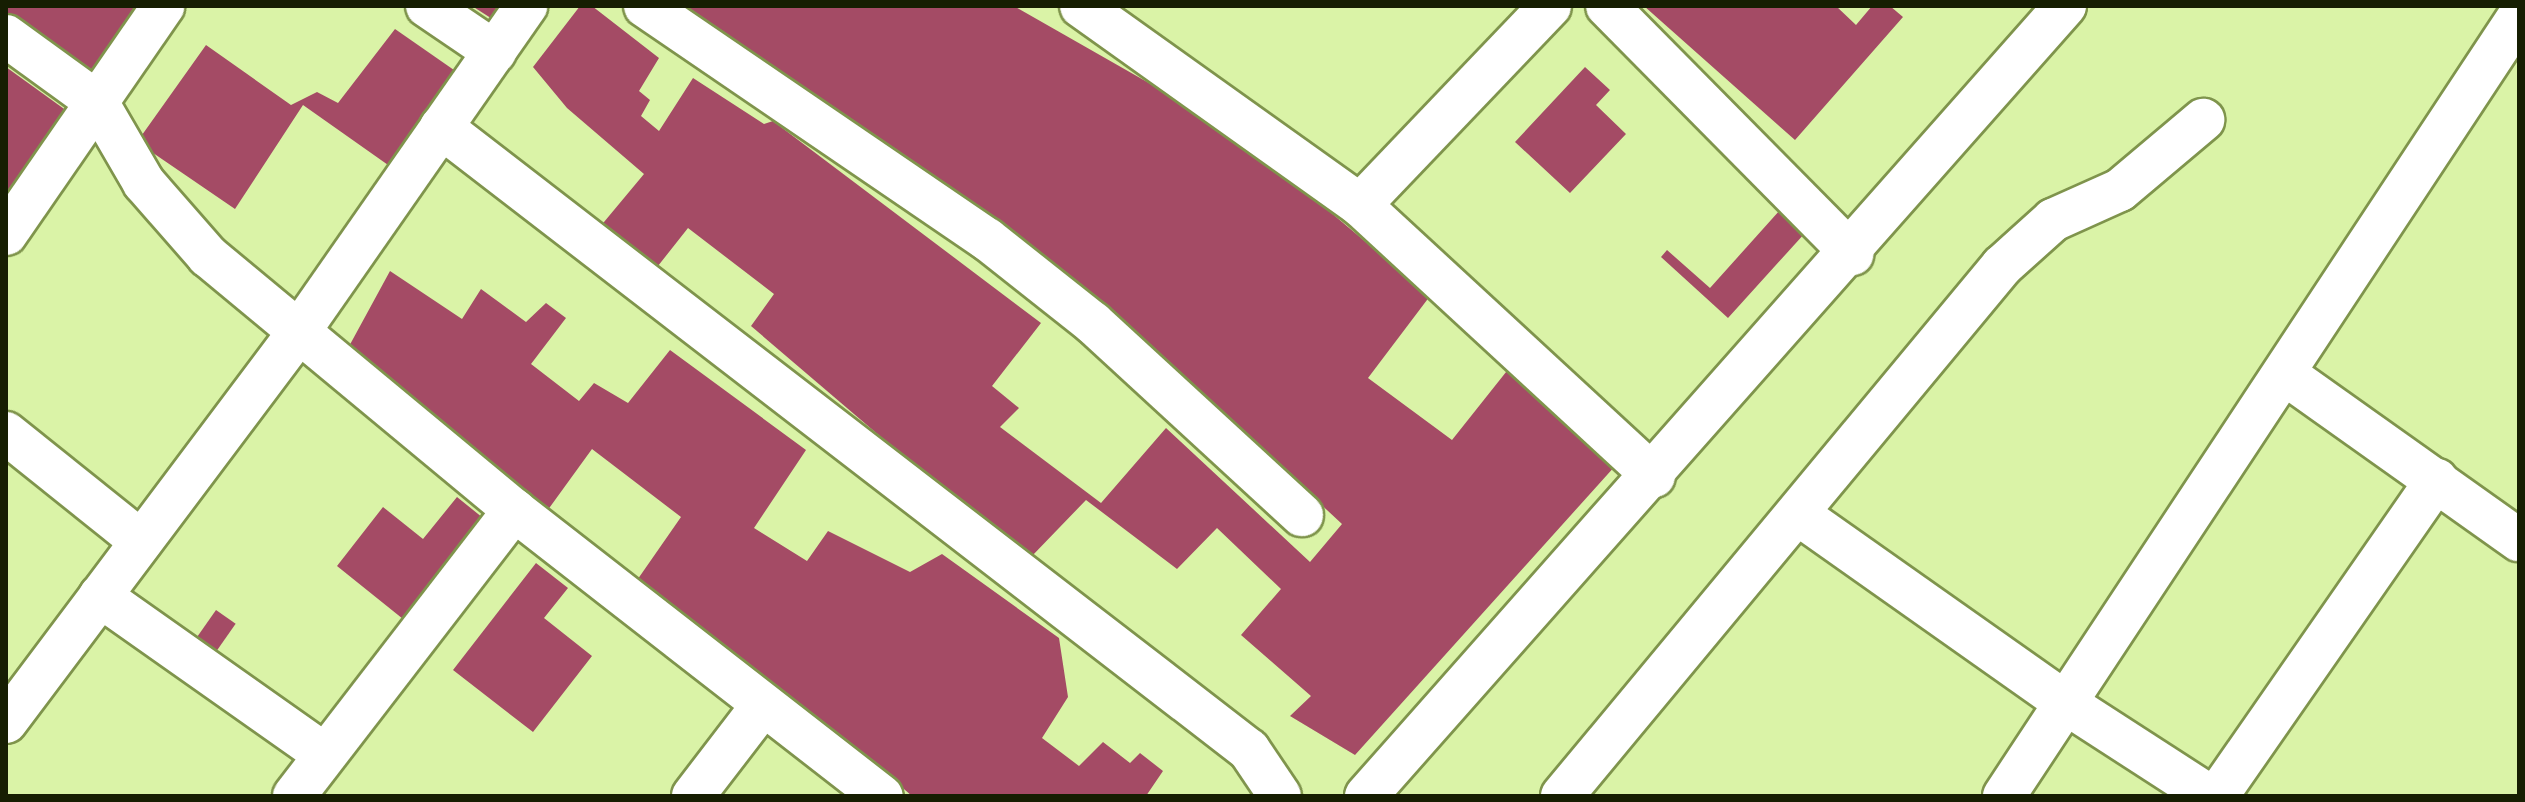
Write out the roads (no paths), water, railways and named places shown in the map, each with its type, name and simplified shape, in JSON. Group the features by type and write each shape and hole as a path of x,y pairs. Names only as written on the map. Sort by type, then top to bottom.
{"street":[{"path":"6,234 163,6"},
{"path":"427,6 495,52"},
{"path":"6,722 298,333 526,6"},
{"path":"645,6 987,239 1093,323 1302,515"},
{"path":"1081,6 1360,205 1654,476"},
{"path":"1360,205 1550,6"},
{"path":"1607,6 1852,254"},
{"path":"1366,796 1852,254 2065,6"},
{"path":"2004,796 2519,16"},
{"path":"6,36 97,102 161,205 208,256 514,510 762,706 882,796"},
{"path":"1562,796 2002,266 2053,220 2120,190 2203,120"},
{"path":"441,127 1249,750 1280,796"},
{"path":"2285,374 2519,540"},
{"path":"6,433 141,541"},
{"path":"2217,796 2437,480"},
{"path":"294,796 514,510"},
{"path":"1798,514 2067,704 2209,796"},
{"path":"100,596 324,754"},
{"path":"693,796 762,706"}]}
